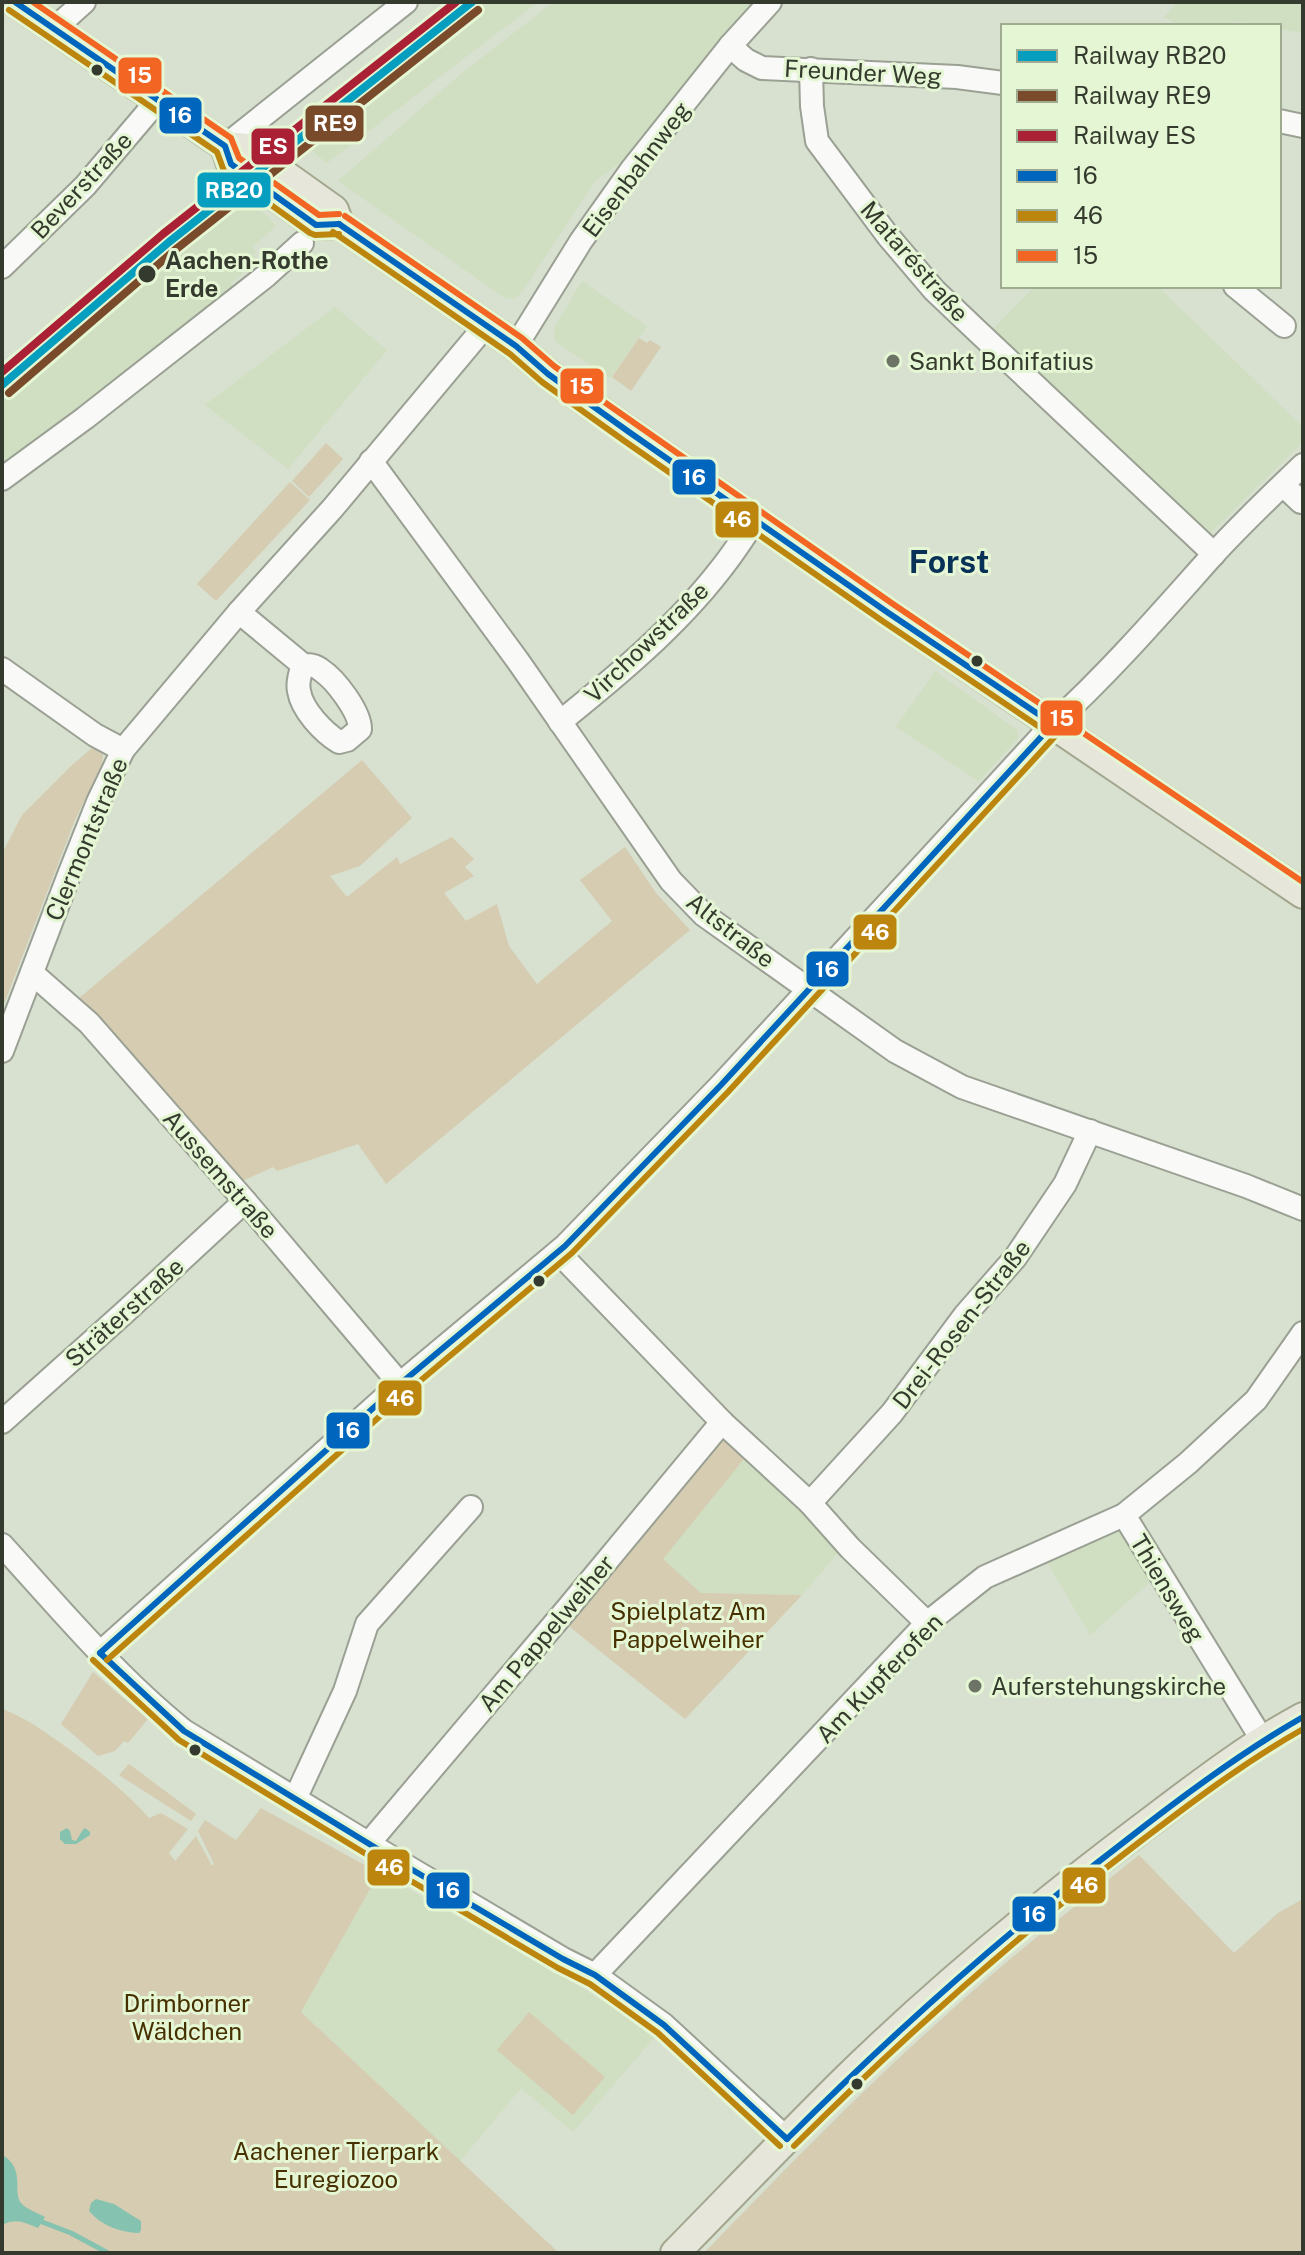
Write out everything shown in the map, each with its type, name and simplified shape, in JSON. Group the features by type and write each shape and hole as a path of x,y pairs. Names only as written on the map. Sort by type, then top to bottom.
{"main road":[{"path":"15,2 225,146 247,148 334,210 339,224 516,346 584,400 1053,724 1301,889"},
{"path":"675,2253 881,2047 1008,1934 1128,1839 1263,1741 1303,1717"}],"street":[{"path":"54,29 84,2"},
{"path":"225,146 406,2"},
{"name":"Eisenbahnweg","path":"516,346 581,241 632,169 730,46 770,2"},
{"name":"Freunder Weg","path":"730,46 746,60 762,68 957,77 1001,83"},
{"name":"Mataréstraße","path":"811,69 817,141 888,236 934,290 1214,554"},
{"name":"Beverstraße","path":"2,267 85,186 158,100"},
{"path":"1281,121 1303,126"},
{"path":"2,479 267,275 302,243"},
{"path":"1237,288 1284,326"},
{"name":"Clermontstraße","path":"2,1051 98,802 123,750 239,612 332,509 486,325"},
{"name":"Altstraße","path":"371,461 518,661 671,881 704,915 895,1051 962,1087 1246,1186 1303,1209"},
{"path":"100,1653 400,1384 558,1252 721,1085 1053,724 1303,465"},
{"path":"1283,485 1301,502"},
{"name":"Virchowstraße","path":"560,722 619,674 674,622 720,571 755,520"},
{"path":"239,612 303,665"},
{"path":"2,669 95,735 123,750"},
{"name":"Aussemstraße","path":"32,973 89,1023 400,1384"},
{"name":"Drei-Rosen-Straße","path":"810,1503 892,1413 965,1315 1015,1258 1065,1184 1090,1131"},
{"name":"Sträterstraße","path":"2,1422 245,1201"},
{"path":"558,1252 722,1422 810,1503 850,1548 927,1623"},
{"name":"Am Kupferofen","path":"595,1975 927,1623 985,1577 1124,1515 1188,1463 1256,1400 1303,1333"},
{"name":"Am Pappelweiher","path":"369,1843 722,1422"},
{"path":"295,1799 345,1691 367,1624 471,1507"},
{"name":"Thiensweg","path":"1124,1515 1263,1741"},
{"path":"2,1545 100,1653 184,1731 563,1959 595,1975 664,2025 787,2139"}],"shaded area":[{"path":"456,2 538,2 327,163 290,134 424,26"},
{"path":"554,2 757,2 705,58 625,159 595,181 523,291 514,299 505,298 338,181 462,73"},
{"path":"1178,2 1303,2 1303,33 1281,29 1281,24 1234,21 1231,24 1177,24 1164,17"},
{"path":"227,184 276,226 252,247 256,252 253,255 258,260 231,283 236,291 2,467 2,365 192,202 208,191 213,195"},
{"path":"582,281 647,326 610,378 556,342 555,326"},
{"path":"1033,288 1159,288 1303,427 1303,442 1210,533 992,330"},
{"path":"335,307 387,350 288,469 205,405"},
{"path":"935,671 1017,730 1018,738 979,781 896,727"},
{"path":"748,1454 843,1547 802,1595 701,1593 662,1559"},
{"path":"1121,1527 1151,1581 1090,1635 1047,1562"},
{"path":"379,1873 544,1965 657,2034 573,2132 521,2088 460,2161 301,2012"}],"green space":[{"path":"639,338 661,347 631,391 612,377"},
{"path":"326,443 343,459 309,497 292,481"},
{"path":"290,482 310,500 216,601 197,584"},
{"path":"92,748 99,749 103,755 102,764 75,820 2,1009 2,851 22,815"},
{"path":"362,760 412,818 360,866 330,876 347,897 397,857 400,864 452,837 474,859 465,867 474,876 444,893 466,921 497,904 509,946 537,984 612,921 580,880 625,847 656,893 690,930 386,1184 358,1144 277,1171 273,1167 240,1182 78,999"},
{"name":"Spielplatz Am Pappelweiher","path":"721,1434 748,1454 663,1559 701,1593 802,1595 685,1719 566,1624"},
{"path":"93,1672 148,1719 128,1743 124,1741 115,1751 98,1756 61,1724"},
{"name":"Aachener Tierpark Euregiozoo","path":"2,1709 33,1724 85,1761 149,1818 161,1813 188,1829 169,1853 175,1861 196,1836 212,1866 214,1864 198,1831 205,1820 236,1840 261,1808 379,1873 301,2012 559,2253 2,2253"},
{"path":"129,1764 196,1814 191,1821 119,1775"},
{"path":"1139,1855 1234,1953 1278,1913 1303,1899 1303,2253 704,2253 923,2036 1001,1967"},
{"path":"529,2012 605,2077 573,2115 497,2050"}],"water":[{"path":"67,1828 72,1840 76,1841 85,1828 90,1835 76,1844 65,1844 60,1839 60,1832"},
{"path":"2,2155 14,2166 21,2203 45,2217 38,2228 16,2221 2,2225"},
{"path":"96,2199 114,2204 141,2221 139,2233 118,2230 99,2221 89,2211"}],"waterway":[{"path":"37,2220 71,2233 108,2253"}],"rail line":[{"name":"ES","path":"2,372 163,234 456,2"},
{"name":"RB20","path":"2,385 169,242 472,2"},
{"name":"RE9","path":"9,393 175,250 478,10"}],"transit line":[{"name":"16","path":"15,2 225,146 231,164 316,225 339,224"},
{"name":"15","path":"33,2 231,138 239,158 319,215 339,214"},
{"name":"46","path":"9,10 217,152 224,171 310,233 339,234"},
{"name":"15","path":"345,216 522,338 590,392 893,604 1303,882"},
{"name":"16","path":"339,224 516,346 548,374 629,432 1053,724"},
{"name":"46","path":"333,232 510,354 542,382 623,440 1047,732"},
{"name":"16","path":"100,1653 400,1384 565,1246 721,1085 1053,724"},
{"name":"46","path":"107,1660 407,1392 572,1253 728,1092 1060,731"},
{"name":"16","path":"100,1653 184,1731 389,1856 595,1975 664,2025 787,2139"},
{"name":"46","path":"93,1660 179,1740 384,1865 590,1984 658,2033 780,2146"},
{"name":"16","path":"787,2139 909,2022 1036,1912 1189,1792 1256,1745 1303,1717"},
{"name":"46","path":"794,2146 875,2067 1044,1917 1195,1800 1303,1729"}],"place":[{"name":"Aachen-Rothe Erde","path":"147,274"},
{"name":"Sankt Bonifatius","path":"893,361"},
{"name":"Auferstehungskirche","path":"975,1686"}],"district":[{"name":"Forst","path":"949,561"}],"park label":[{"name":"Drimborner Wäldchen","path":"187,2017"}]}
